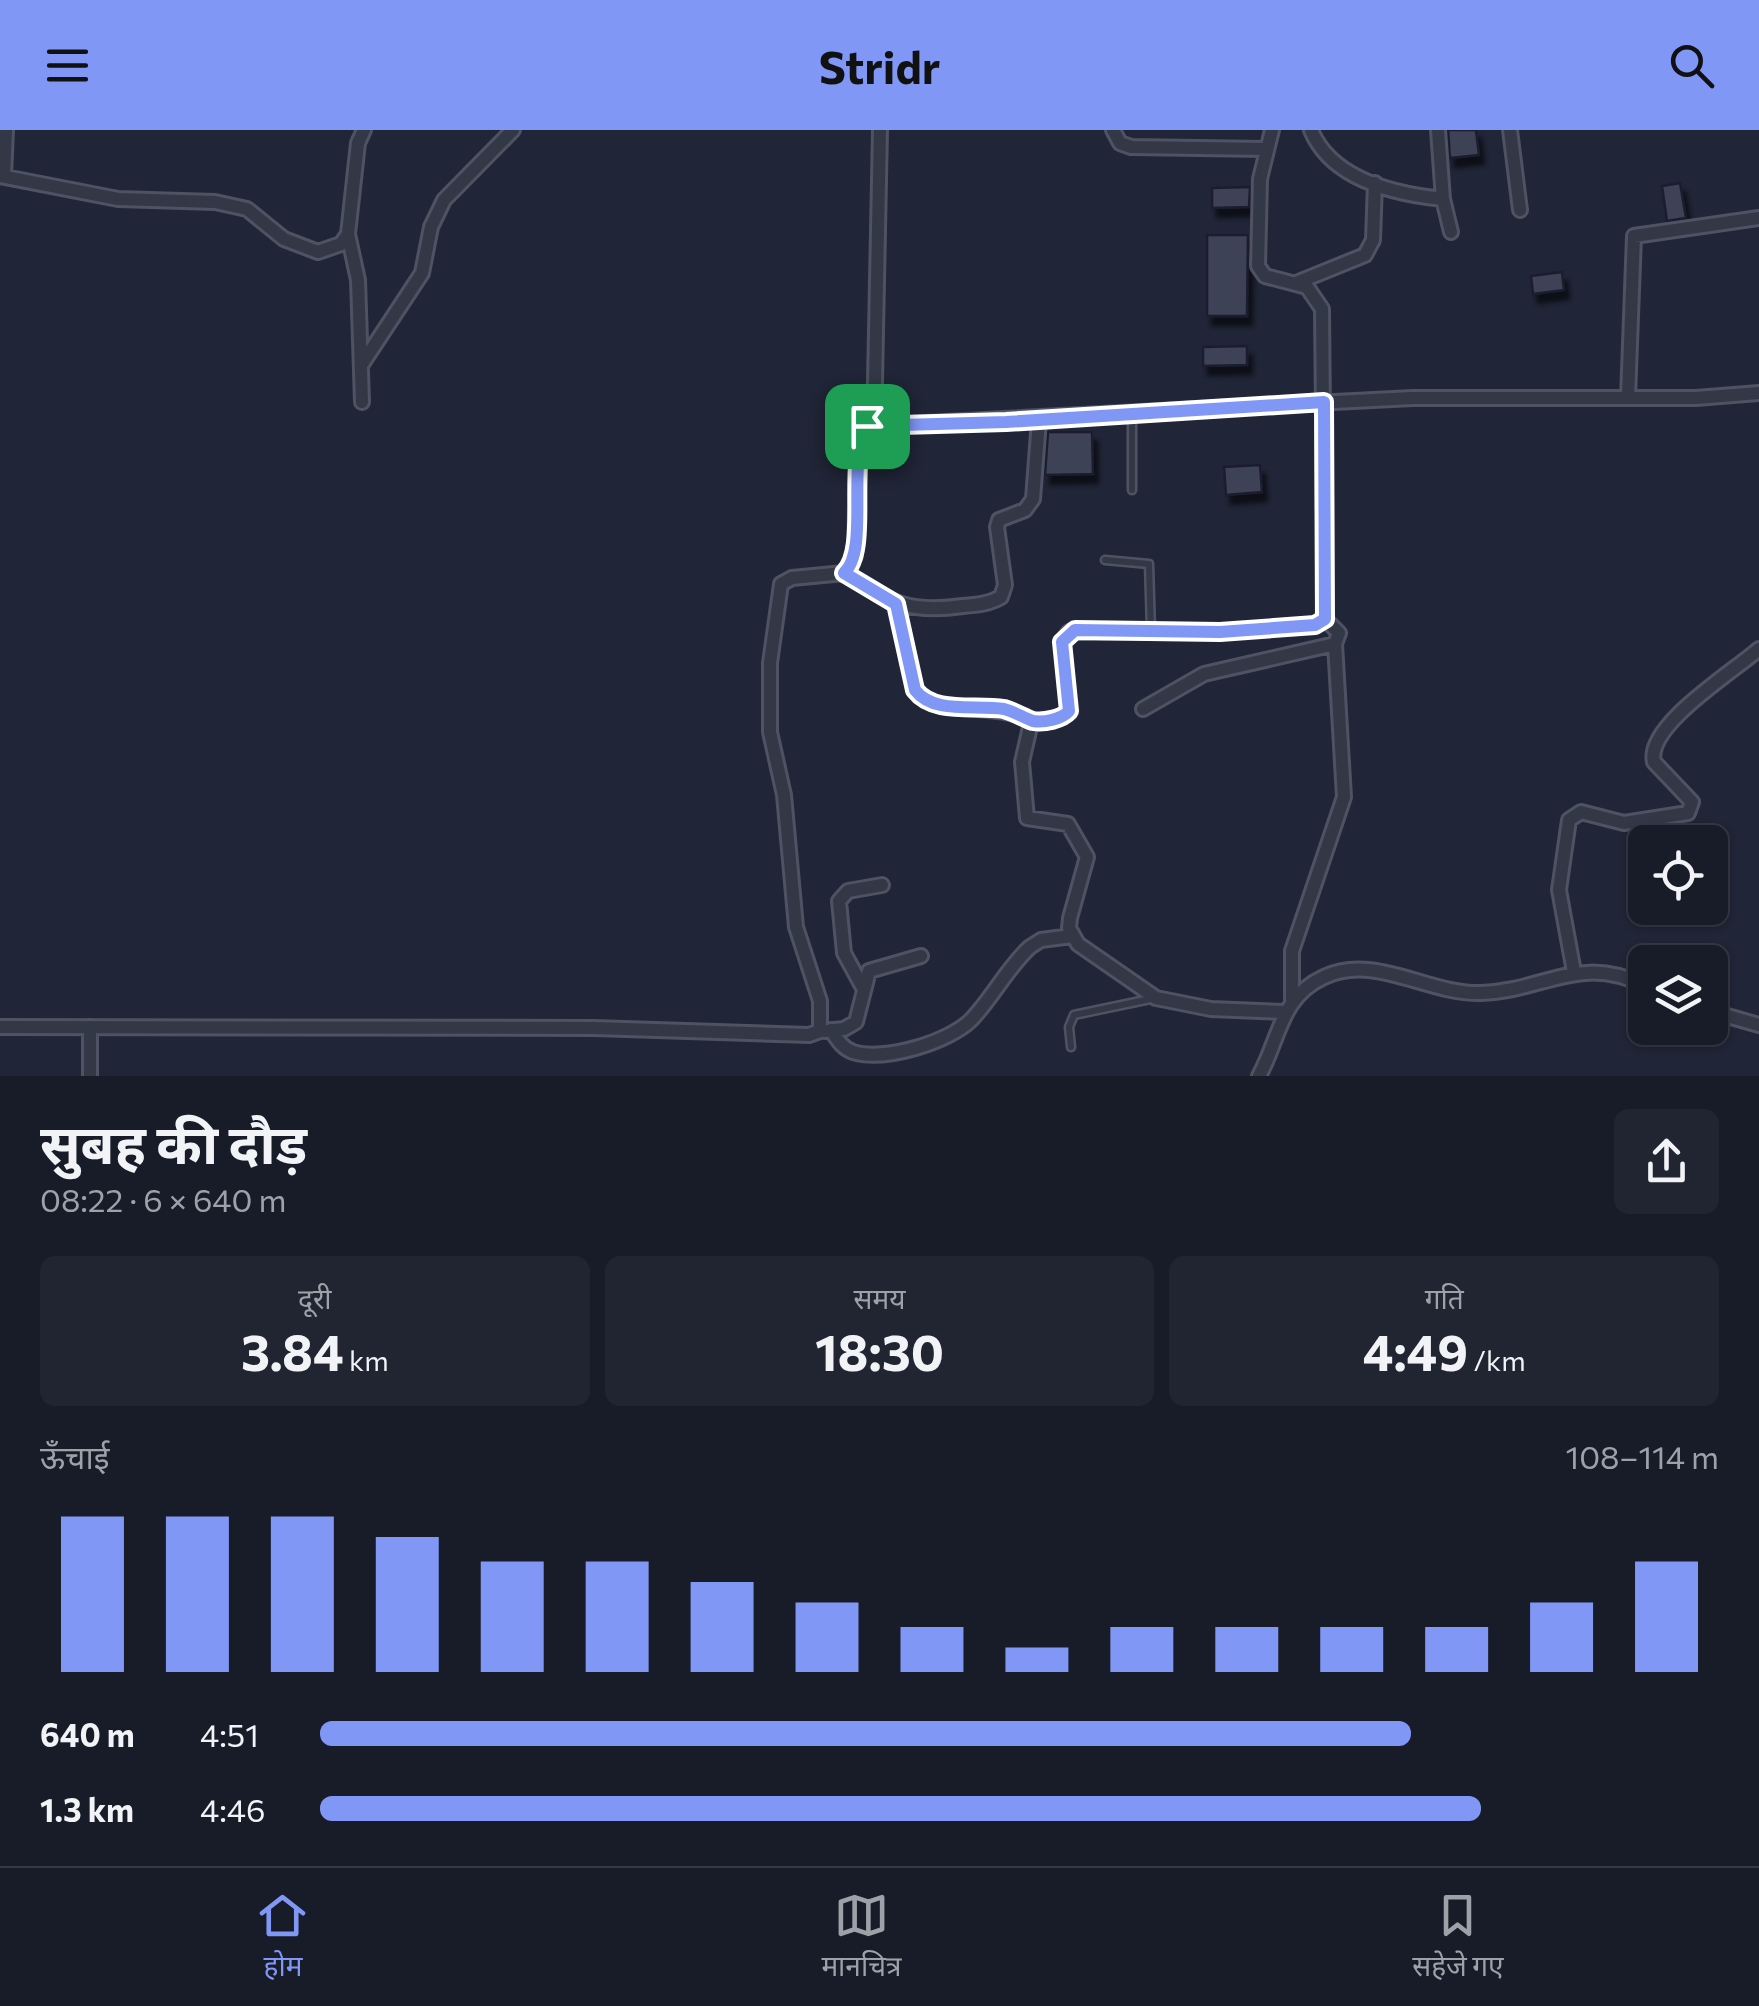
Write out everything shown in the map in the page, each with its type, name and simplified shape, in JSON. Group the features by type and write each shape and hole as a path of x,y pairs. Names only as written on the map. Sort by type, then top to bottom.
{"street":[{"path":"6,130 2,176 118,198 216,202 247,209 301,250 332,250 348,234"},
{"path":"362,402 358,280 348,234 358,143 364,130"},
{"path":"362,364 422,273 432,227 444,200 514,130"},
{"path":"844,573 855,556 857,455 876,382 880,130"},
{"path":"1113,130 1120,143 1131,147 1265,150"},
{"path":"1272,130 1265,150 1258,266 1266,276 1296,283 1314,293 1322,309 1325,619 1339,632 1335,644 1344,797 1292,951 1292,999"},
{"path":"1311,130 1329,160 1408,195 1442,199"},
{"path":"1438,130 1442,199 1451,232"},
{"path":"1510,130 1520,210"},
{"path":"1296,283 1365,255 1373,240 1376,183"},
{"path":"1628,398 1634,236 1759,218"},
{"path":"867,426 1039,420 1324,402 1759,393 1759,406"},
{"path":"1039,420 1033,499 1025,510 998,520 1005,585 1001,597 941,610 915,610 896,604 844,573 792,578 781,584 770,664 770,732 784,795 792,902 826,1030 847,1049 863,1054 900,1050 951,1034 971,1020 1030,947 1041,940 1072,936"},
{"path":"896,604 915,690 921,698 937,705 1001,709 1036,722 1061,718 1069,711 1062,642 1070,632 1220,632 1315,625 1325,619"},
{"path":"1144,708 1204,674 1335,644"},
{"path":"1574,972 1559,890 1569,820 1580,812 1624,823 1688,812 1688,796 1654,762 1654,744 1671,722 1759,648"},
{"path":"1036,722 1023,749 1024,812 1037,822 1068,824 1087,858 1070,918 1072,936 1132,985 1156,998 1211,1009 1284,1012"},
{"path":"862,986 846,962 839,901 848,891 882,885"},
{"path":"0,1026 594,1028 808,1035 856,1022 868,970 922,956"},
{"path":"1259,1076 1292,999 1315,982 1343,970 1376,971 1483,994 1574,972 1613,973 1628,979"},
{"path":"1728,1016 1759,1025"},
{"path":"90,1027 90,1076"}],"lane":[{"path":"1132,413 1132,490"},
{"path":"1105,560 1150,564 1151,632"},
{"path":"1070,1047 1069,1027 1074,1016 1156,998"}],"building":[{"path":"1448,130 1476,130 1479,155 1450,158"},
{"path":"1680,183 1686,218 1667,221 1662,186"},
{"path":"1250,187 1249,207 1212,208 1212,188"},
{"path":"1207,235 1248,235 1247,316 1207,316"},
{"path":"1562,272 1564,290 1533,294 1531,276"},
{"path":"1247,346 1247,365 1203,366 1203,347"},
{"path":"1048,432 1092,432 1093,474 1045,475"},
{"path":"1260,465 1262,492 1226,495 1224,467"}],"route":[{"path":"1324,402 1325,619 1315,625 1220,632 1075,630 1064,636 1062,642 1069,711 1061,718 1036,722 1001,709 927,702 915,690 896,604 844,573 855,556 857,455 867,426 952,425 1324,402"}]}
